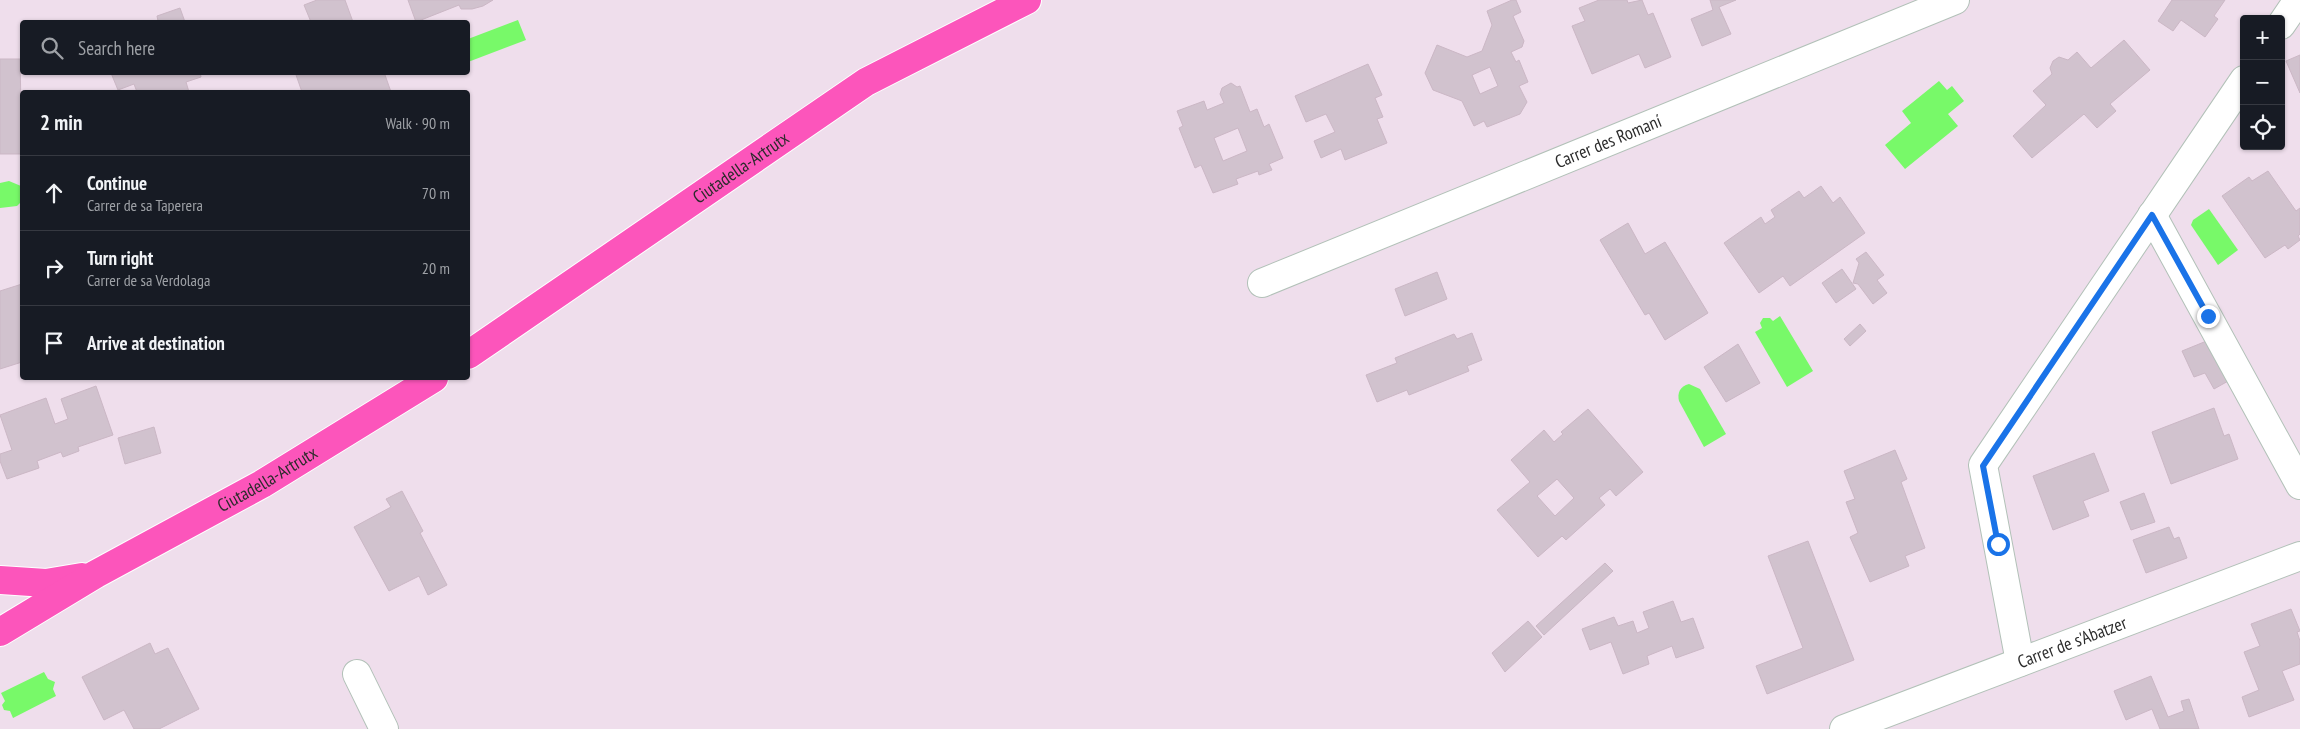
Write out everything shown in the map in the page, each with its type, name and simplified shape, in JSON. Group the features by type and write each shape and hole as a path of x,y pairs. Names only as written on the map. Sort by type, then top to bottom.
{"main road":[{"name":"Ciutadella-Artrutx","path":"470,354 866,82 1027,0"},
{"name":"Ciutadella-Artrutx","path":"0,632 96,574 262,484 431,380"},
{"path":"0,580 46,583 96,574"}],"street":[{"name":"Carrer des Romaní","path":"1262,283 1955,0"},
{"path":"2285,19 2298,0"},
{"path":"2020,662 1983,466 2240,86"},
{"path":"2152,215 2300,485"},
{"name":"Carrer de s'Abatzer","path":"1844,729 2300,556"},
{"path":"357,674 384,729"}],"shaded area":[{"path":"518,20 526,40 470,61 470,38"},
{"path":"1939,81 1947,90 1952,86 1964,101 1948,114 1958,126 1905,169 1885,145 1911,123 1902,111"},
{"path":"9,181 20,186 20,203 17,206 0,208 0,183"},
{"path":"2209,209 2238,250 2218,265 2191,225 2193,220"},
{"path":"1780,316 1813,371 1787,387 1755,332 1762,328 1760,323 1763,318 1770,318 1773,321"},
{"path":"1689,384 1700,389 1726,434 1704,447 1679,401 1678,395 1680,390 1683,386"},
{"path":"44,672 48,679 55,682 53,689 56,696 13,718 10,711 4,710 2,705 5,701 1,693"}],"building":[{"path":"317,0 345,0 352,20 310,20 304,5"},
{"path":"408,0 493,0 483,6 472,9 461,9 459,5 421,20 415,20"},
{"path":"1516,0 1521,12 1513,16 1524,41 1522,47 1511,52 1516,62 1519,60 1528,82 1519,86 1527,102 1520,114 1487,127 1484,121 1474,126 1462,101 1433,90 1425,73 1437,45 1467,57 1482,51 1492,25 1487,11","holes":["1490,67 1498,86 1480,94 1472,75"]},
{"path":"1599,0 1627,0 1628,3 1642,0 1648,15 1653,13 1671,57 1645,68 1639,54 1592,74 1572,26 1585,21 1579,8"},
{"path":"1710,0 1736,0 1719,7 1731,34 1702,46 1691,19 1713,10"},
{"path":"2172,0 2225,0 2214,16 2218,19 2205,37 2181,20 2173,31 2158,21"},
{"path":"180,8 184,20 158,20 157,16"},
{"path":"2124,40 2150,70 2110,104 2116,111 2097,128 2084,114 2032,158 2013,136 2046,105 2033,91 2052,74 2050,68 2053,61 2059,57 2068,60 2077,52 2091,68"},
{"path":"2300,55 2300,93 2286,61"},
{"path":"0,59 20,59 20,154 0,154"},
{"path":"1368,64 1382,95 1375,98 1383,117 1377,119 1387,143 1345,160 1341,149 1321,158 1314,141 1335,132 1326,114 1306,122 1295,96"},
{"path":"112,75 201,75 201,77 186,82 188,90 136,90 134,84 118,90"},
{"path":"296,75 385,75 390,90 301,90"},
{"path":"1231,83 1237,87 1240,86 1250,112 1257,109 1264,127 1269,124 1283,158 1269,164 1272,170 1259,175 1258,171 1236,179 1238,184 1213,193 1201,165 1195,168 1179,128 1183,126 1177,111 1204,101 1207,110 1224,103 1220,94 1222,88","holes":["1238,128 1247,151 1223,161 1214,138"]},
{"path":"2268,171 2296,211 2300,208 2300,234 2298,236 2300,240 2288,249 2285,245 2265,258 2222,196 2249,177 2252,181"},
{"path":"1821,186 1833,203 1840,197 1865,233 1790,286 1783,276 1759,293 1724,243 1761,217 1765,224 1775,217 1771,210 1799,191 1804,198"},
{"path":"1628,223 1645,254 1665,242 1708,313 1665,340 1649,313 1645,315 1600,240"},
{"path":"1866,252 1884,275 1877,280 1887,293 1873,304 1858,284 1853,283 1859,263 1856,259"},
{"path":"1842,269 1856,289 1836,303 1822,283"},
{"path":"1437,272 1447,299 1405,316 1395,289"},
{"path":"20,285 20,363 0,369 0,291"},
{"path":"1860,324 1866,331 1850,346 1844,339"},
{"path":"1472,333 1482,360 1467,366 1469,371 1409,395 1407,390 1377,402 1366,375 1397,363 1395,358 1454,334 1457,339"},
{"path":"2209,340 2230,380 2214,389 2205,373 2194,377 2182,351"},
{"path":"1738,344 1760,383 1726,402 1704,367"},
{"path":"96,386 113,435 78,447 79,451 63,457 61,452 37,461 39,468 7,479 0,461 0,454 12,450 0,415 46,398 55,424 68,419 61,399"},
{"path":"2214,408 2224,436 2229,434 2238,459 2171,484 2152,432"},
{"path":"1588,409 1643,472 1616,496 1610,489 1599,498 1605,505 1566,540 1562,536 1538,557 1497,510 1530,482 1511,460 1544,430 1554,442 1563,434 1561,432","holes":["1557,479 1574,498 1555,516 1537,496"]},
{"path":"154,427 161,453 125,464 118,438"},
{"path":"1895,450 1907,479 1901,482 1925,548 1905,556 1909,566 1870,582 1850,537 1858,533 1846,502 1855,499 1844,471"},
{"path":"2094,453 2109,491 2083,501 2089,516 2053,530 2033,476"},
{"path":"402,491 423,531 420,533 447,585 428,595 419,576 389,591 354,527 391,507 386,499"},
{"path":"2144,493 2155,522 2131,530 2120,502"},
{"path":"2169,527 2174,539 2179,537 2187,558 2146,573 2133,540"},
{"path":"1808,541 1854,660 1767,694 1756,666 1803,648 1768,556"},
{"path":"1605,563 1613,571 1544,635 1536,626"},
{"path":"1673,601 1681,622 1693,618 1704,648 1676,658 1672,646 1647,656 1649,664 1623,674 1611,642 1590,650 1582,629 1614,617 1618,626 1633,621 1637,633 1649,628 1643,612"},
{"path":"2291,609 2300,631 2297,632 2300,641 2300,664 2282,671 2294,700 2249,717 2242,697 2259,690 2244,652 2260,646 2251,624"},
{"path":"1528,621 1542,637 1505,672 1492,653"},
{"path":"150,643 155,654 168,648 199,709 159,729 134,729 124,710 104,720 82,677"},
{"path":"2151,676 2168,717 2184,711 2181,701 2189,699 2199,729 2160,729 2152,709 2126,720 2114,691"}],"route":[{"path":"1998,544 1983,466 2152,215 2208,316"}]}
